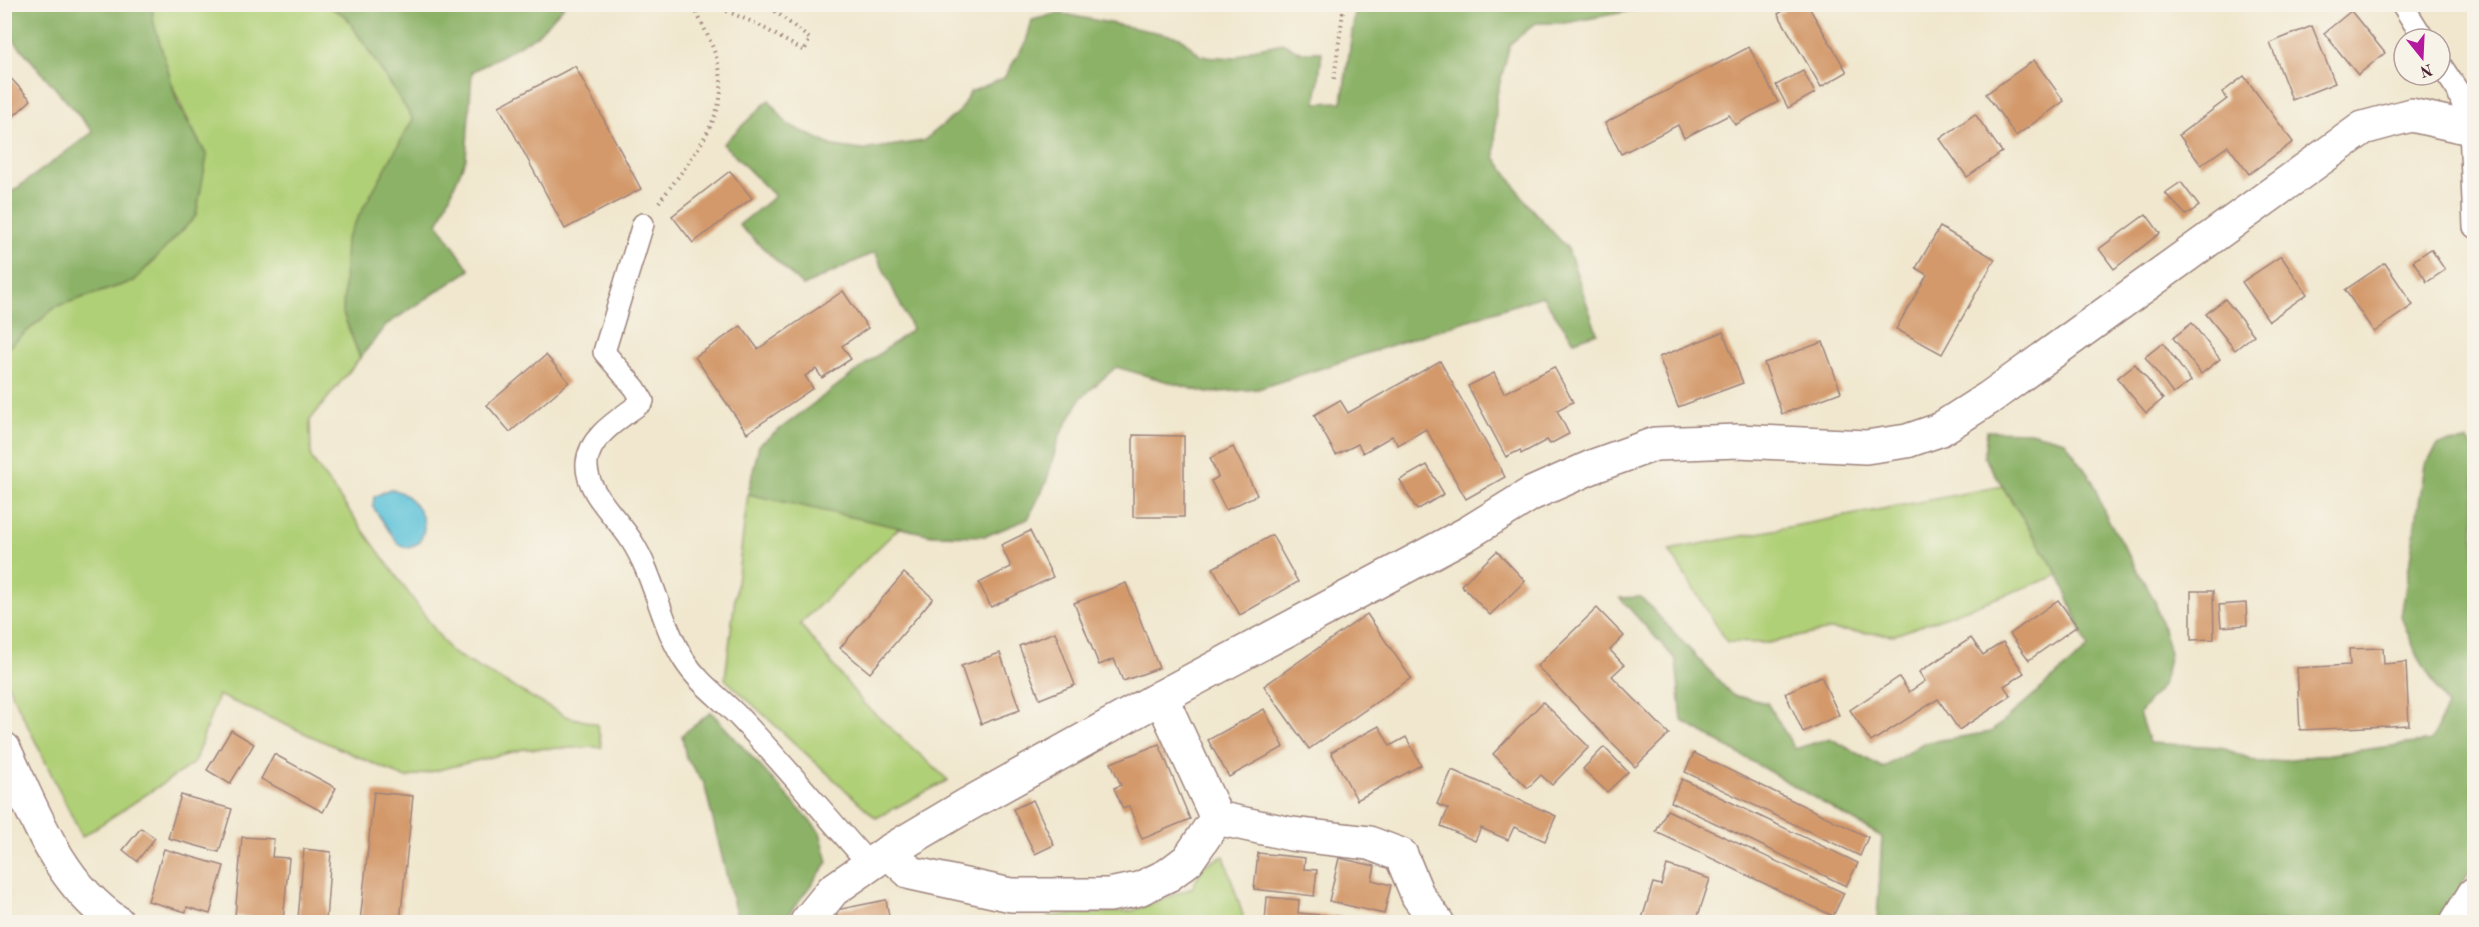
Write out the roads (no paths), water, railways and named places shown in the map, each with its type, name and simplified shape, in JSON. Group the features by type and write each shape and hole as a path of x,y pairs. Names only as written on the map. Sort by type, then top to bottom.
{"street":[{"path":"807,922 832,890 878,858 1161,697 1458,539 1531,495 1594,466 1655,444 1738,441 1866,447 1907,441 1939,430 1989,398 2363,128 2411,115 2473,128"},
{"path":"1161,697 1217,818"},
{"path":"4,749 58,860 83,892 117,922"},
{"path":"878,858 911,873 1011,895 1109,896 1139,889 1168,875 1188,860 1217,818"},
{"path":"1217,818 1291,834 1368,843 1401,855 1418,896 1437,922"},
{"path":"2457,922 2475,894"}],"lane":[{"path":"2402,4 2416,27"},
{"path":"2452,83 2473,128 2475,228"},
{"path":"643,224 604,352 643,401 592,442 587,464 591,485 631,539 647,567 665,626 684,661 703,687 739,717 878,858"}],"water":[{"path":"390,489 408,497 423,520 424,529 420,542 409,548 398,544 373,507 374,497"}]}
